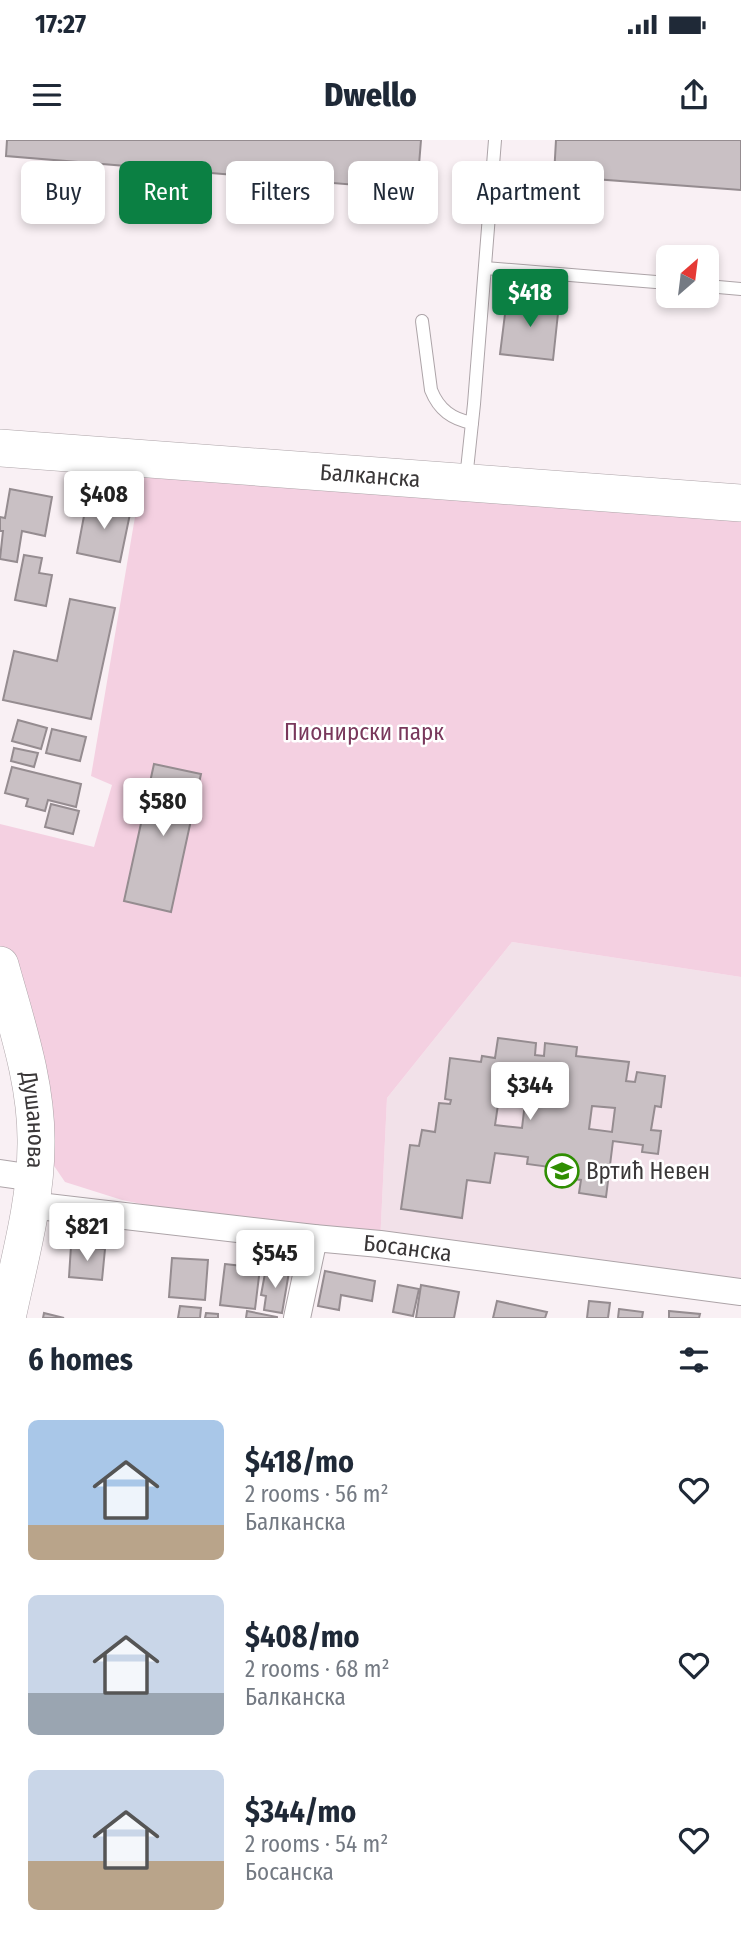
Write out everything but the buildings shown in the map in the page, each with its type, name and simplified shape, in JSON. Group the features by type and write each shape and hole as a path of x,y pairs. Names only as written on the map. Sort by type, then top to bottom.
{"main road":[{"name":"Балканска","path":"0,448 741,503"},
{"name":"Душанова","path":"0,965 32,1089 36,1143 22,1185 7,1318"}],"street":[{"name":"Босанска","path":"22,1185 314,1238 380,1244 741,1292"},
{"path":"297,1318 314,1238"}],"lane":[{"path":"465,482 495,140"},
{"path":"485,268 656,282"},
{"path":"719,287 741,289"},
{"path":"422,321 428,373 435,401 452,417 472,423"}],"shaded area":[{"name":"Вртић Невен","path":"512,942 741,977 741,1292 380,1244 387,1098"}],"green space":[{"name":"Пионирски парк","path":"145,458 741,503 741,977 512,942 387,1098 380,1244 302,1237 122,1200 65,1182 48,1157 0,965 0,824 94,847 112,785 91,776"}],"place":[{"name":"Вртић Невен","path":"562,1171"}]}
